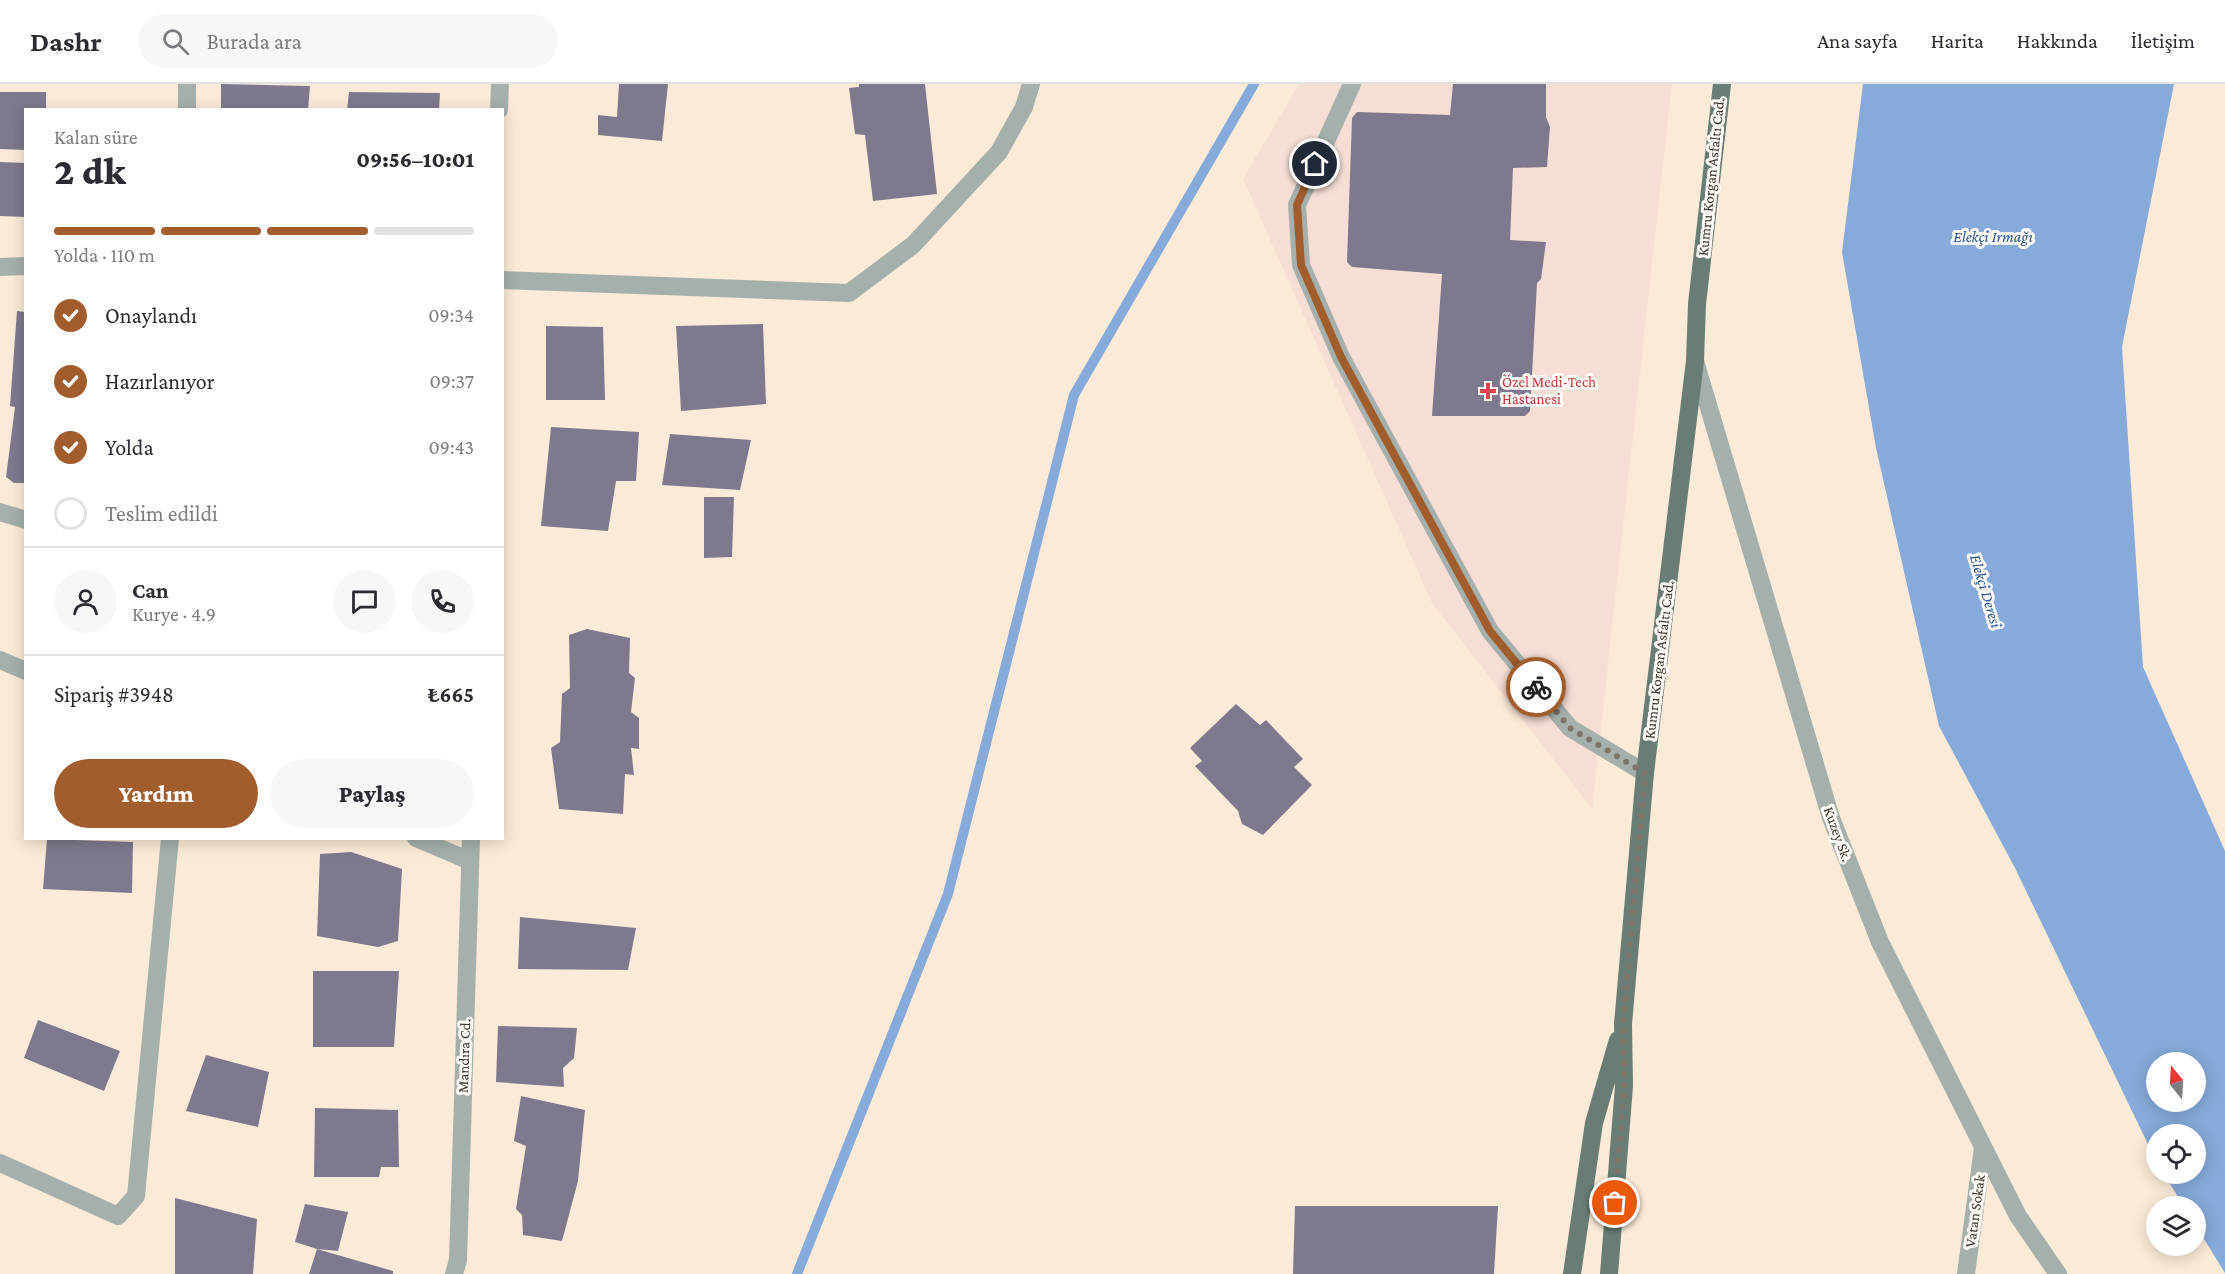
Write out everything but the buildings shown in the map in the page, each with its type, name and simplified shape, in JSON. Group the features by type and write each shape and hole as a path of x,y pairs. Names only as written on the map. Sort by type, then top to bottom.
{"main road":[{"name":"Kumru Korgan Asfaltı Cad.","path":"1610,1274 1624,1086 1623,1024 1645,773 1695,361 1697,304 1722,84"},
{"path":"1572,1274 1594,1123 1623,1024"}],"street":[{"path":"187,84 188,108"},
{"path":"499,108 500,84"},
{"path":"504,280 849,293 913,244 999,152 1024,107 1031,84"},
{"path":"1352,84 1297,205 1301,265 1341,357 1490,631 1570,728 1645,773"},
{"path":"0,267 24,267"},
{"name":"Kuzey Sk.","path":"1695,361 1831,818 1880,942 2018,1216 2058,1274"},
{"path":"0,512 24,519"},
{"path":"0,660 24,670"},
{"path":"0,1163 118,1216 136,1196 170,840"},
{"path":"421,840 470,861"},
{"name":"Mandıra Cd.","path":"454,1274 458,1260 471,840"},
{"name":"Vatan Sokak","path":"1966,1274 1983,1148"}],"shaded area":[{"name":"Özel Medi-Tech Hastanesi","path":"1299,84 1672,84 1592,809 1432,603 1243,179"}],"water":[{"name":"Elekçi Irmağı","path":"1863,84 2174,84 2122,347 2143,667 2225,851 2225,1273 2206,1242 2206,1196 2178,1196 2170,1184 2206,1184 2206,1124 2146,1124 2146,1140 2015,868 1939,726 1876,448 1842,252"}],"waterway":[{"path":"797,1274 948,894 1074,395 1254,84"}],"way so far":[{"path":"1536,687 1570,728 1645,773 1623,1024 1624,1086 1615,1203"}],"place":[{"name":"Özel Medi-Tech Hastanesi","path":"1488,391"}],"route":[{"path":"1315,164 1297,205 1301,265 1341,357 1490,631 1536,687"}],"water label":[{"name":"Elekçi Deresi","path":"1986,591"}]}
